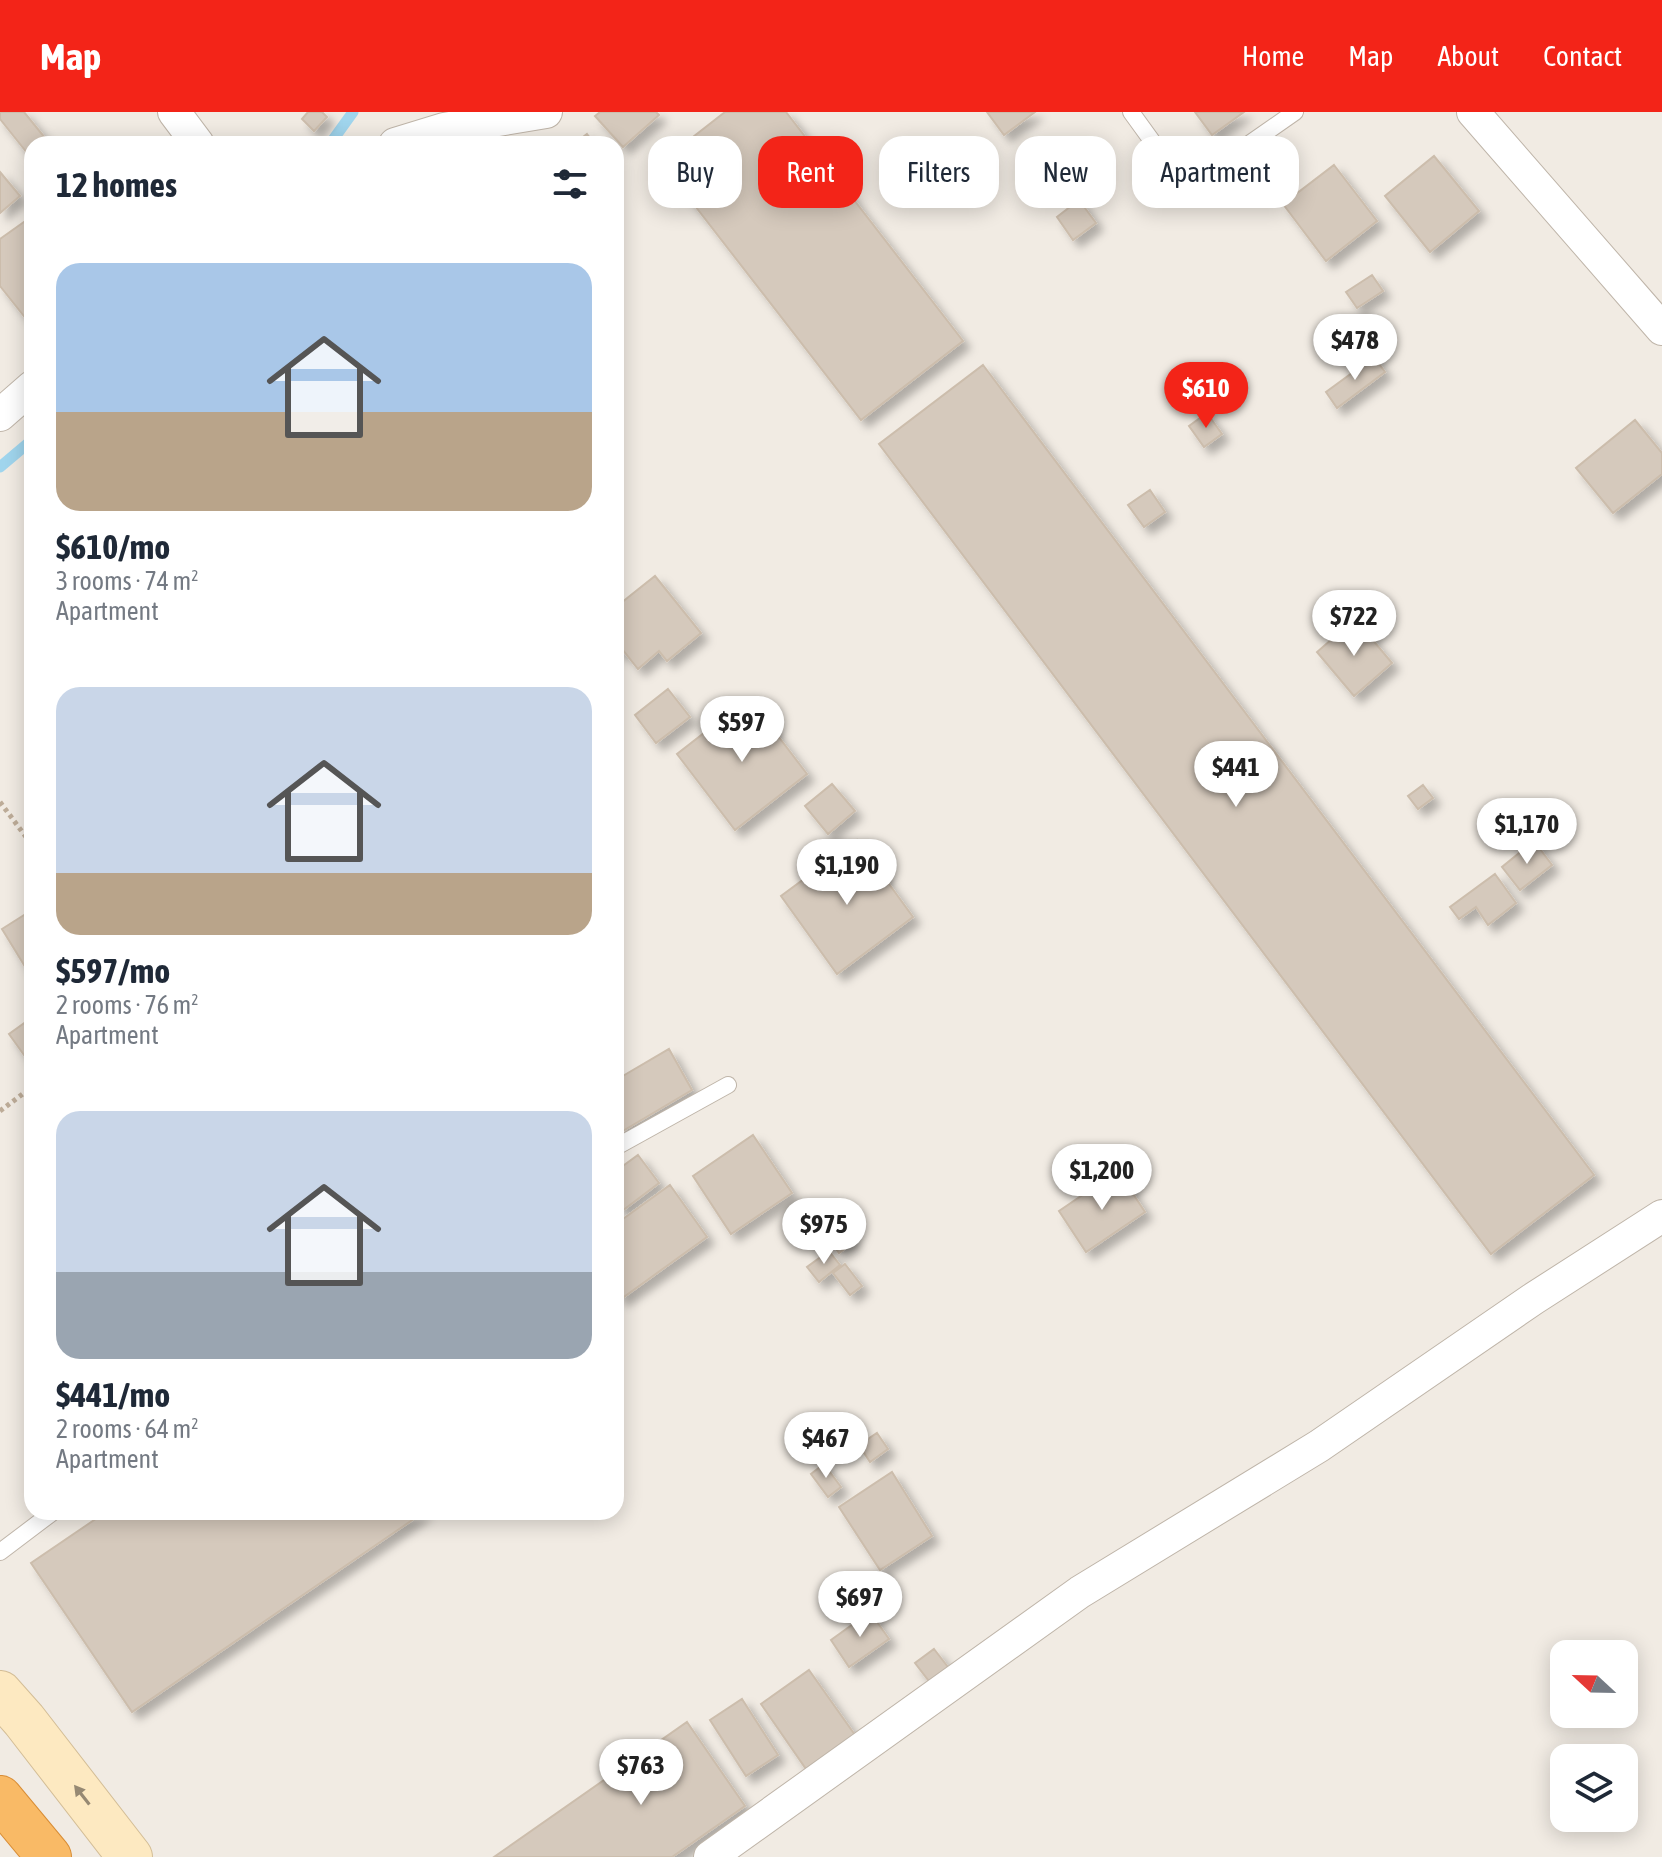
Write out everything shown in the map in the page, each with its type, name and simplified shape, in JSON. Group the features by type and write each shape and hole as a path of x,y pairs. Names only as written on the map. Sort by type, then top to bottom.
{"highway":[{"path":"0,1798 49,1857"}],"main road":[{"path":"0,1693 130,1857"}],"street":[{"path":"174,112 192,136"},
{"path":"421,136 444,129 546,112"},
{"path":"1473,112 1662,329"},
{"path":"0,415 24,394"},
{"path":"710,1857 1080,1592 1319,1446 1525,1303 1662,1216"}],"lane":[{"path":"1131,112 1186,188 1295,112"},
{"path":"624,1143 728,1085"},
{"path":"0,1552 42,1520"}],"path":[{"path":"0,802 24,834"},
{"path":"0,1111 24,1093"}],"building":[{"path":"0,112 24,112 44,136 24,136 24,149 0,119"},
{"path":"308,112 322,112 327,117 314,131 302,119"},
{"path":"600,112 656,112 659,115 624,146 624,136 613,136 595,116"},
{"path":"725,112 786,112 805,136 758,136 758,208 860,208 963,341 861,420 697,208 742,208 742,136 694,136"},
{"path":"987,112 1035,112 1004,135"},
{"path":"1195,112 1244,112 1212,135"},
{"path":"1434,156 1479,211 1430,252 1385,196"},
{"path":"1334,165 1377,221 1326,261 1286,208 1299,208 1299,192"},
{"path":"0,172 20,196 0,213"},
{"path":"1069,208 1085,208 1096,223 1073,240 1057,217"},
{"path":"24,222 24,316 0,286 0,239"},
{"path":"1372,275 1383,291 1357,308 1346,292"},
{"path":"1374,357 1385,372 1337,408 1326,392"},
{"path":"983,365 1594,1175 1491,1254 879,444"},
{"path":"1207,413 1222,434 1204,447 1189,426"},
{"path":"1635,420 1662,453 1662,474 1613,513 1576,468"},
{"path":"1150,490 1165,512 1144,527 1128,505"},
{"path":"655,576 701,633 667,661 659,651 638,669 624,652 624,601"},
{"path":"1355,619 1392,663 1354,696 1317,652"},
{"path":"668,689 690,717 656,743 635,715"},
{"path":"749,698 807,774 735,830 677,754"},
{"path":"832,784 855,811 828,834 805,806"},
{"path":"1423,785 1433,798 1418,809 1408,796"},
{"path":"857,840 913,917 837,974 781,896"},
{"path":"1534,841 1552,865 1520,890 1502,867"},
{"path":"1495,874 1516,903 1488,925 1476,907 1459,919 1450,907"},
{"path":"24,915 24,965 2,929"},
{"path":"24,1023 24,1055 9,1034"},
{"path":"669,1049 692,1090 624,1130 624,1075"},
{"path":"753,1135 792,1193 731,1234 693,1176"},
{"path":"638,1155 659,1183 624,1209 624,1165"},
{"path":"1118,1171 1145,1212 1086,1252 1059,1211"},
{"path":"670,1185 707,1237 624,1297 624,1218"},
{"path":"839,1219 854,1242 839,1253 823,1230"},
{"path":"829,1251 840,1265 819,1282 807,1267"},
{"path":"845,1264 862,1286 850,1295 833,1273"},
{"path":"877,1433 888,1449 870,1462 859,1445"},
{"path":"824,1464 841,1487 828,1497 811,1474"},
{"path":"892,1472 932,1536 880,1570 839,1507"},
{"path":"94,1520 412,1520 132,1712 31,1563"},
{"path":"870,1612 889,1639 849,1667 831,1640"},
{"path":"934,1649 951,1671 932,1685 915,1663"},
{"path":"809,1670 855,1735 806,1769 761,1704"},
{"path":"742,1699 778,1755 746,1776 710,1720"},
{"path":"687,1722 745,1806 672,1857 494,1857"}],"waterway":[{"path":"336,136 353,112"},
{"path":"0,467 24,447"}]}
